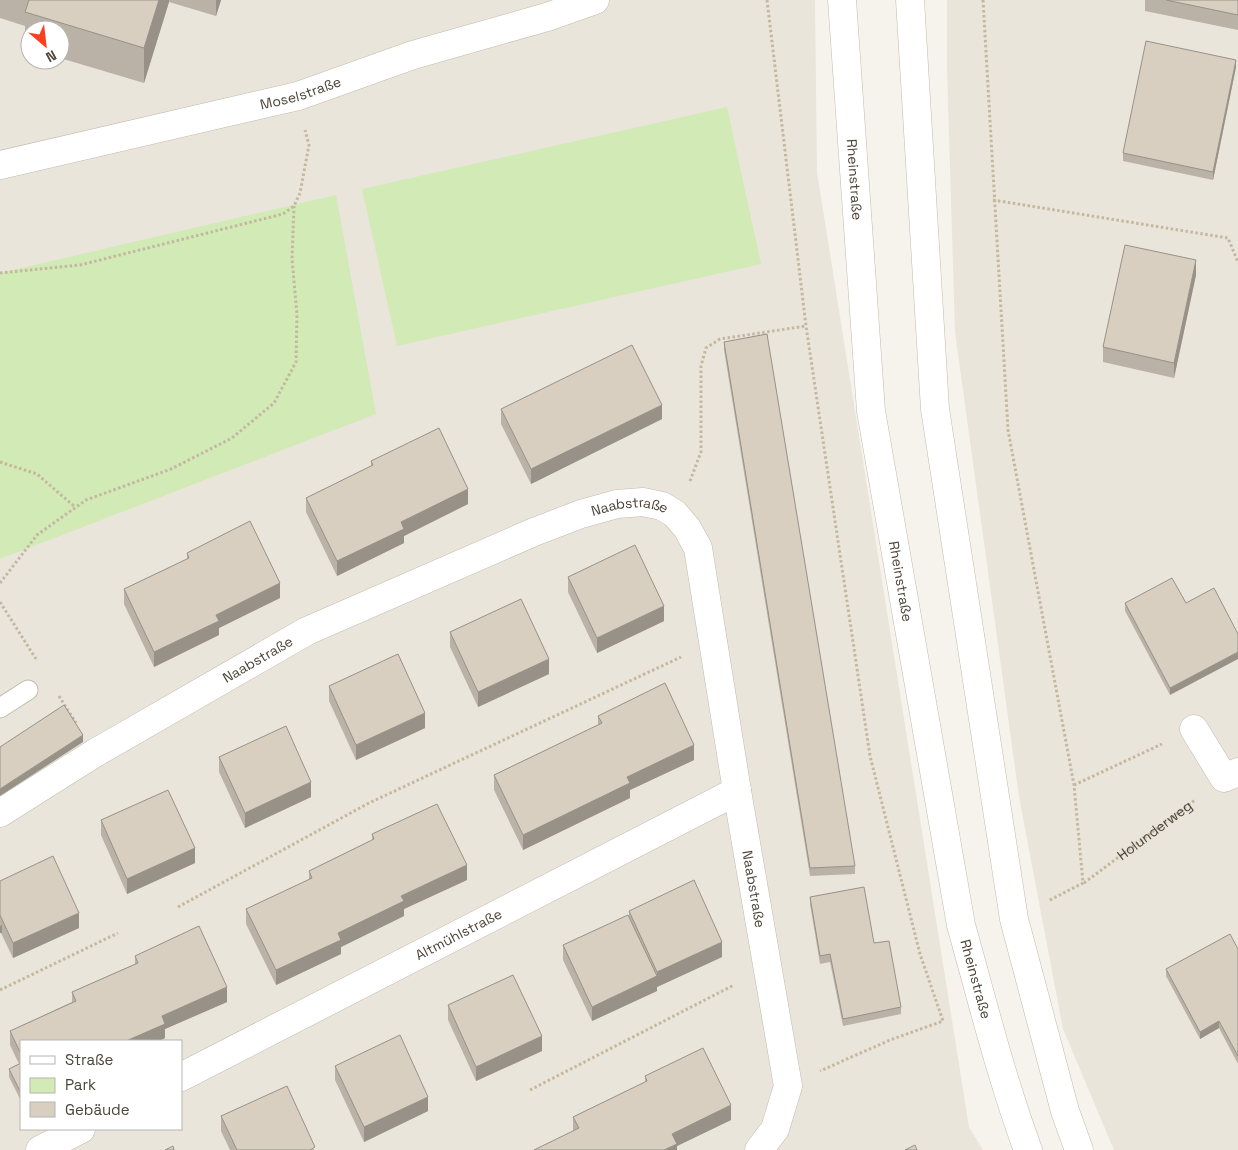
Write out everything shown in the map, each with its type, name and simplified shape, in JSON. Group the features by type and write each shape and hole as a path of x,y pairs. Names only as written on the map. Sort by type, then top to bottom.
{"street":[{"name":"Moselstraße","path":"0,165 298,96 413,55 547,17 595,0"},
{"name":"Rheinstraße","path":"842,0 872,411 961,925 1028,1150"},
{"path":"910,0 935,409 1014,919 1065,1111 1079,1150"},
{"name":"Naabstraße","path":"0,813 95,754 307,631 534,532 580,514 617,504 643,502 662,506 675,514 687,528 698,548 788,1086 775,1129 759,1150"},
{"path":"1194,729 1231,775"},
{"name":"Altmühlstraße","path":"182,1076 737,790"},
{"path":"40,1150 79,1130"}],"lane":[{"path":"0,708 28,690"}],"path":[{"path":"767,0 806,326 870,756 920,954 943,1020 890,1040 788,1086"},
{"path":"983,0 1008,430 1074,785 1083,883"},
{"path":"0,583 37,535 75,507 86,500 171,469 232,438 274,404 296,362 297,315 292,259 294,206 300,194 309,145"},
{"path":"994,200 1228,238 1238,262"},
{"path":"0,273 80,264 283,214 294,206"},
{"path":"662,506 689,485 701,452 701,366 706,348 720,339 806,326"},
{"path":"0,462 37,474 75,507"},
{"path":"178,907 369,803 713,642"},
{"path":"1074,785 1194,729"},
{"name":"Holunderweg","path":"1014,919 1083,883 1231,775"},
{"path":"0,990 118,933"},
{"path":"530,1090 768,968"}],"shaded area":[{"path":"0,0 815,0 817,172 969,1127 983,1150 0,1150"},
{"path":"947,0 1238,0 1238,1150 1114,1150 1063,1029 1019,797 955,332 947,68"}],"green space":[{"path":"727,107 761,264 397,346 362,189"},
{"path":"336,195 376,414 0,559 0,273"}],"building":[{"path":"29,0 159,0 144,48 70,26 70,20 51,20 25,12"},
{"path":"1166,0 1238,0 1238,15"},
{"path":"1146,41 1236,60 1213,172 1123,153"},
{"path":"1125,245 1196,260 1174,363 1103,347"},
{"path":"767,334 855,866 810,868 724,342"},
{"path":"632,345 662,405 531,469 501,409"},
{"path":"439,428 468,489 401,522 404,529 337,561 306,498 373,465 371,461"},
{"path":"250,521 280,583 216,615 219,621 154,652 124,589 189,558 187,553"},
{"path":"635,545 664,606 597,638 568,577"},
{"path":"1172,578 1186,603 1214,588 1238,634 1238,652 1170,688 1125,603"},
{"path":"521,599 549,659 478,692 450,632"},
{"path":"398,654 425,713 356,745 329,686"},
{"path":"665,683 694,745 627,777 630,783 523,835 494,775 602,723 598,716"},
{"path":"64,705 83,735 0,789 0,747"},
{"path":"286,726 311,782 245,813 219,757"},
{"path":"168,790 195,848 127,879 101,820"},
{"path":"437,804 467,865 401,896 404,901 338,933 341,940 276,970 246,909 312,878 309,871 374,839 372,834"},
{"path":"53,856 79,913 13,943 0,915 0,881"},
{"path":"694,880 722,942 657,972 629,911"},
{"path":"864,887 874,943 889,941 901,1007 843,1019 830,954 820,956 810,897"},
{"path":"628,915 657,976 592,1007 563,945"},
{"path":"199,926 227,987 162,1016 165,1024 128,1040 20,1040 20,1052 10,1031 76,1001 72,992 138,963 135,956"},
{"path":"1230,934 1238,949 1238,1056 1219,1021 1200,1032 1166,969"},
{"path":"513,975 542,1036 476,1067 448,1005"},
{"path":"400,1035 428,1097 364,1127 335,1066"},
{"path":"703,1048 731,1105 672,1134 677,1144 664,1150 534,1150 579,1128 573,1117 647,1081 645,1076"},
{"path":"20,1064 20,1091 9,1069"},
{"path":"287,1086 315,1147 310,1150 237,1150 221,1116"},
{"path":"915,1145 917,1150 905,1150"},
{"path":"173,1146 174,1150 165,1150"}]}
